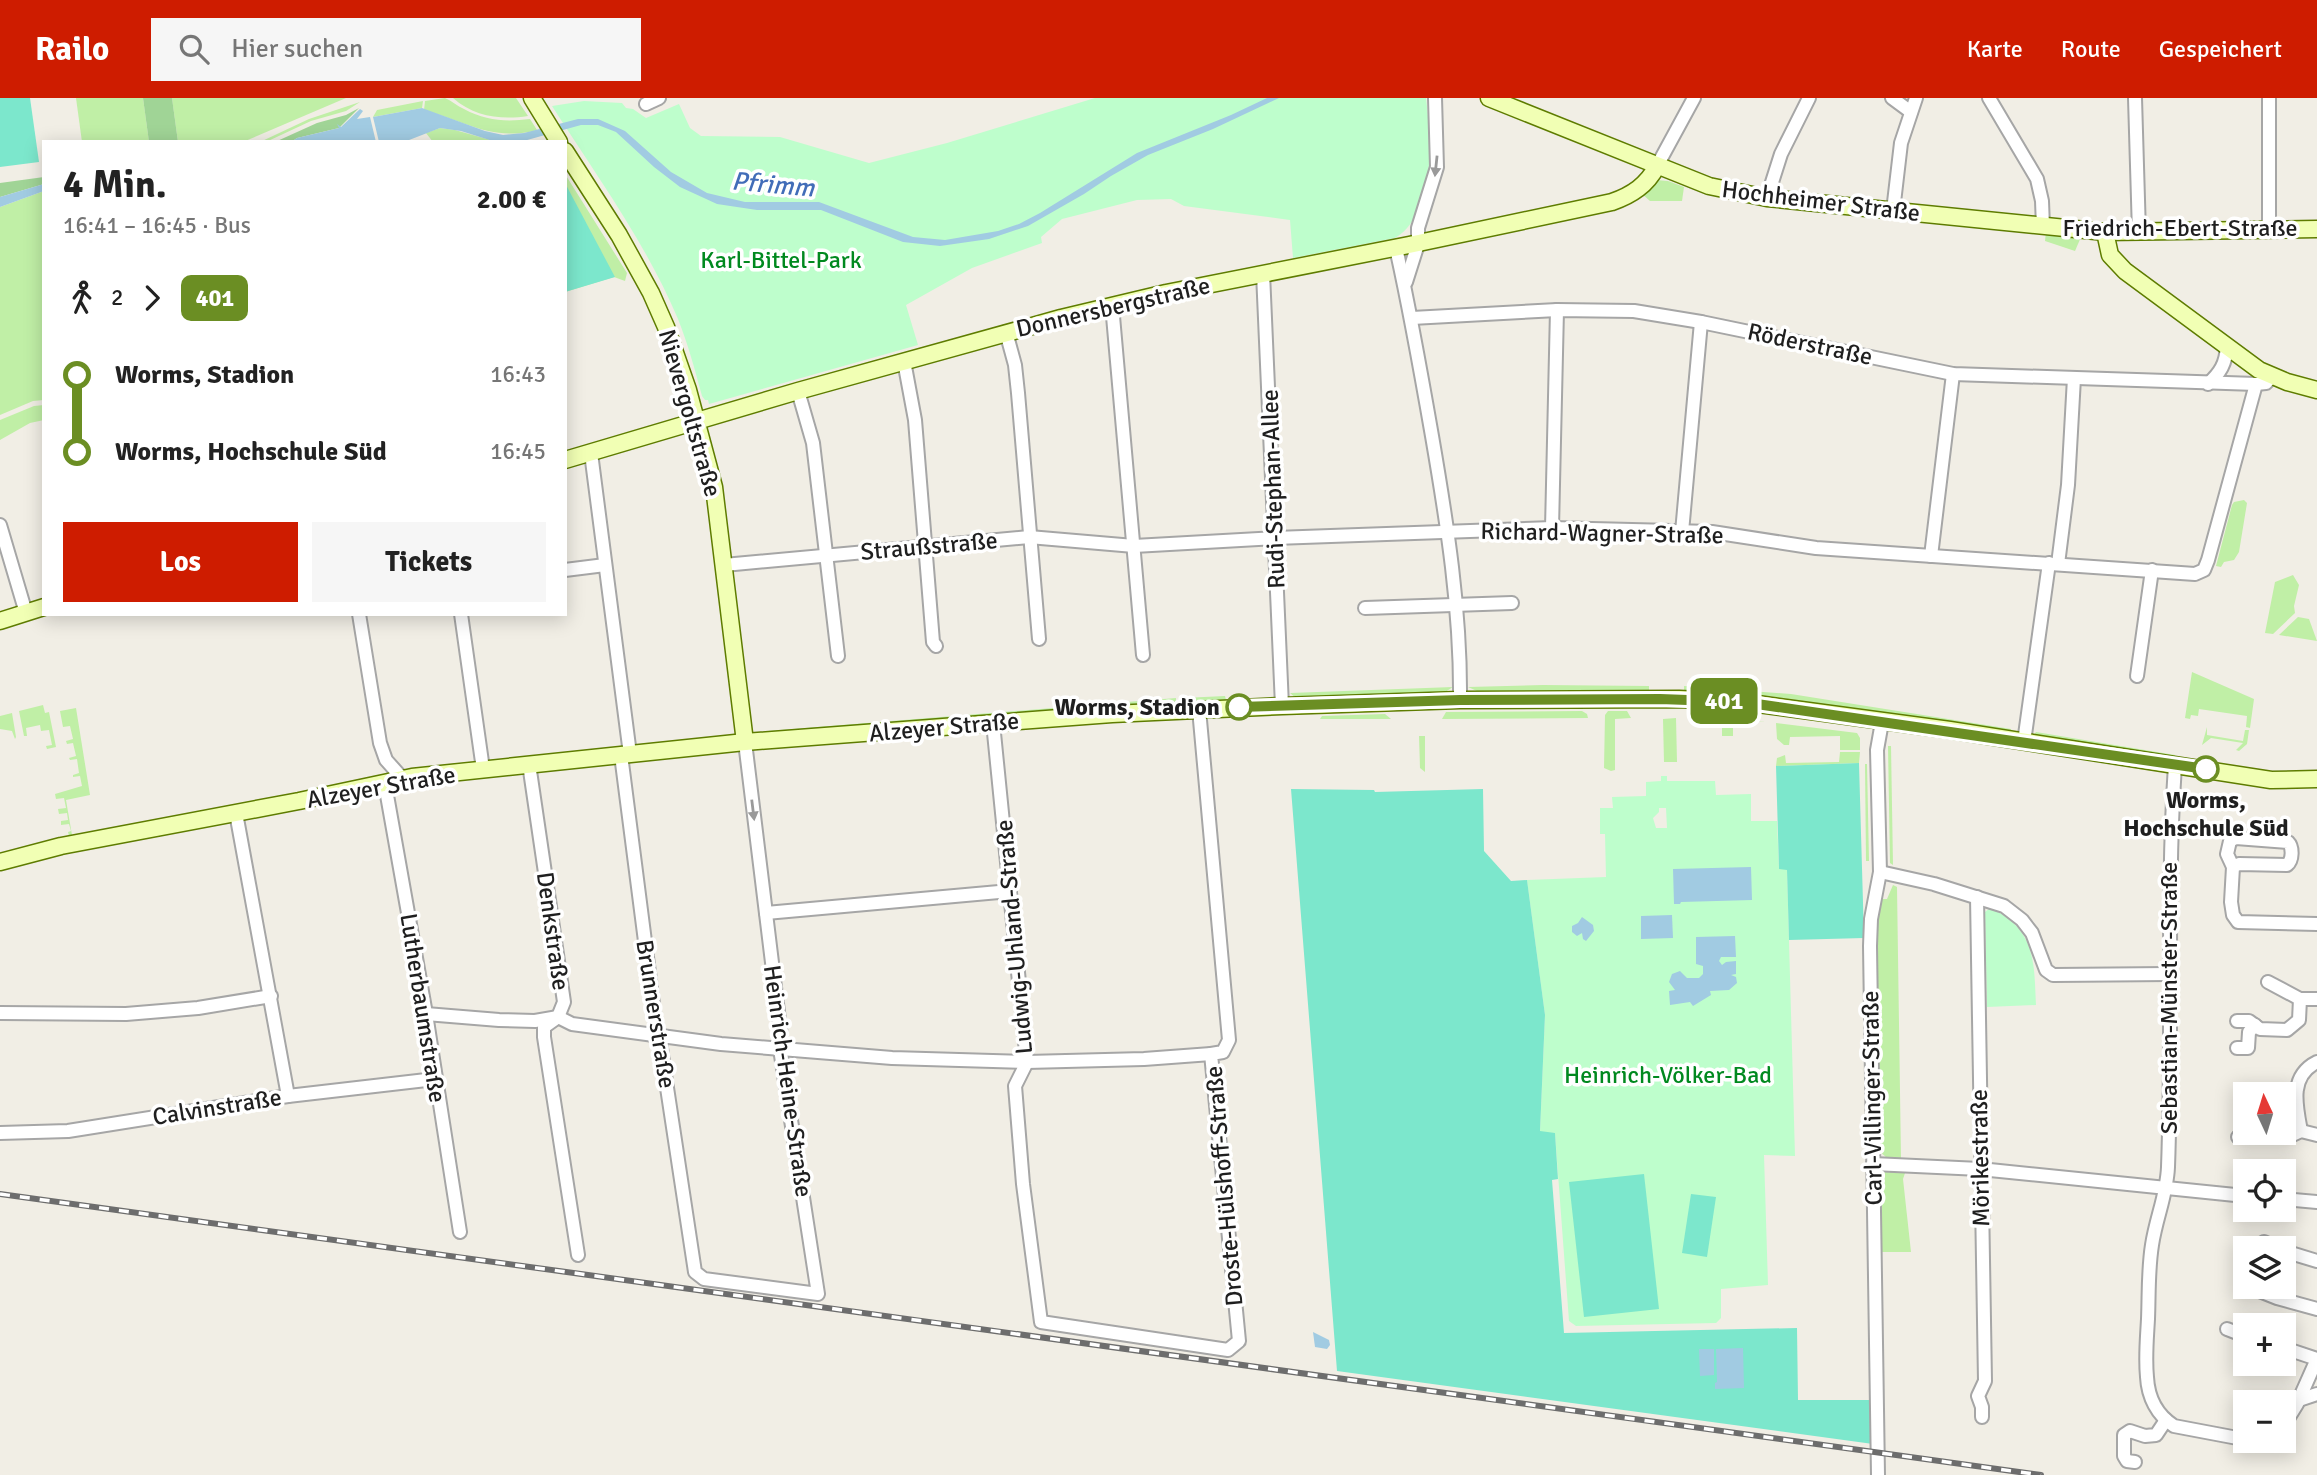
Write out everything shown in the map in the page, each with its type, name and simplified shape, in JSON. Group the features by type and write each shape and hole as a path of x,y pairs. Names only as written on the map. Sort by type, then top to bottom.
{"street":[{"path":"1405,290 1407,275 1418,244 1418,228 1437,167 1435,98"},
{"name":"Hochheimer Straße","path":"1489,98 1709,186 1767,198 2043,227"},
{"path":"1657,166 1694,98"},
{"path":"1767,198 1781,154 1809,98"},
{"path":"1892,98 1911,112"},
{"path":"1893,211 1901,143 1916,98"},
{"path":"1989,98 2037,179 2042,201 2043,227"},
{"path":"2135,98 2139,233"},
{"path":"2269,98 2269,230"},
{"path":"534,101 558,140"},
{"name":"Nievergoltstraße","path":"567,154 619,234 652,293 673,345 697,421 715,487 745,742"},
{"name":"Donnersbergstraße","path":"567,459 1006,332 1112,305 1418,244 1625,198 1646,182 1657,166"},
{"name":"Friedrich-Ebert-Straße","path":"2043,227 2139,233 2317,229"},
{"path":"2105,232 2107,249 2115,262 2259,370 2317,390"},
{"path":"1396,248 1412,318 1448,531 1460,700"},
{"name":"Rudi-Stephan-Allee","path":"1264,273 1282,706"},
{"path":"1112,305 1143,655"},
{"path":"1552,528 1557,310"},
{"name":"Röderstraße","path":"1412,318 1557,310 1634,311 1701,321 1953,374 2208,384 2266,383 2272,376"},
{"path":"1682,532 1701,321"},
{"path":"1006,332 1018,393 1039,639"},
{"path":"2208,384 2225,364 2227,346"},
{"path":"904,361 915,420 933,642 936,646"},
{"path":"1931,556 1953,374"},
{"path":"2024,742 2068,485 2074,378"},
{"name":"Richard-Wagner-Straße","path":"1134,546 1552,528 1712,532 1816,548 2198,573 2204,570 2208,560 2256,384"},
{"path":"798,391 813,443 838,656"},
{"name":"Brunnerstraße","path":"591,453 655,1018 695,1272"},
{"path":"0,526 26,613"},
{"name":"Straußstraße","path":"724,565 1029,537 1134,546"},
{"path":"567,570 605,565"},
{"path":"2137,676 2152,570"},
{"path":"1365,608 1512,603"},
{"path":"0,621 42,608"},
{"path":"359,616 380,743 386,760 403,779"},
{"path":"461,616 483,769"},
{"name":"Alzeyer Straße","path":"0,862 61,846 403,779 483,769 745,742 993,723 1199,709 1460,700 1660,699 1743,702 2317,788"},
{"name":"Droste-Hülshoff-Straße","path":"1118,1332 1223,1350 1231,1349 1238,1341 1211,1055 1223,1052 1229,1040 1199,709"},
{"name":"Carl-Villinger-Straße","path":"1878,1475 1870,946 1871,919 1880,872 1877,750 1882,722"},
{"name":"Ludwig-Uhland-Straße","path":"993,723 1027,1062 1015,1086 1023,1184 1041,1322 1118,1332"},
{"name":"Heinrich-Heine-Straße","path":"695,1272 704,1279 818,1294 780,1049 781,1037 745,742"},
{"name":"Denkstraße","path":"529,764 564,1002 558,1017 544,1027 544,1037 578,1255"},
{"name":"Sebastian-Münster-Straße","path":"2166,1420 2155,1407 2148,1385 2146,1334 2152,1245 2167,1189 2171,1048 2170,845 2175,765"},
{"name":"Alzeyer Straße","path":"2271,780 2317,779"},
{"name":"Lutherbaumstraße","path":"385,784 426,1014 460,1232"},
{"path":"236,813 288,1096"},
{"path":"2233,867 2239,864 2287,865 2291,862 2291,845 2283,840 2233,839 2228,845 2227,855 2233,867 2233,915 2238,922 2317,924"},
{"path":"1880,872 1912,878 2002,905 2022,920 2037,942 2046,970 2053,975 2169,974"},
{"path":"766,913 1010,891"},
{"name":"Mörikestraße","path":"1977,897 1985,1381 1978,1396 1982,1417"},
{"path":"2268,982 2300,999 2317,999"},
{"path":"0,1013 126,1014 198,1008 271,996"},
{"path":"2237,1021 2249,1021 2266,1030 2287,1030 2299,1020 2300,999"},
{"path":"426,1014 535,1021 558,1017 572,1024 721,1044 892,1058 1027,1062 1211,1055"},
{"path":"2237,1048 2248,1048 2249,1032 2255,1025"},
{"path":"2301,1131 2297,1111 2298,1082 2303,1072 2317,1062"},
{"name":"Calvinstraße","path":"0,1133 68,1130 288,1096 435,1079"},
{"path":"2296,1133 2301,1131 2317,1135"},
{"path":"1873,1164 1980,1169 2233,1195"},
{"path":"2296,1200 2317,1202"},
{"path":"2296,1255 2317,1261"},
{"path":"2281,1299 2317,1309"},
{"path":"2227,1329 2233,1331"},
{"path":"2296,1352 2317,1359 2296,1405"},
{"path":"2299,1400 2317,1394"},
{"path":"2135,1462 2127,1461 2124,1456 2124,1435 2130,1432 2152,1436 2166,1420 2178,1428 2233,1437"}],"green space":[{"path":"0,98 30,98 39,162 0,167"},
{"path":"76,98 143,98 149,140 82,140"},
{"path":"143,98 172,98 178,140 149,140"},
{"path":"172,98 346,98 248,140 178,140"},
{"path":"445,98 461,108 488,118 530,119 537,130 521,133 493,132 424,110 425,101"},
{"path":"453,98 516,98 528,116 489,116 470,109"},
{"name":"Karl-Bittel-Park","path":"1095,98 1426,98 1430,151 1428,175 1416,214 1404,231 1395,238 1293,258 1290,220 1184,206 1171,199 1137,200 1062,219 1041,237 1042,243 972,268 906,305 918,345 709,404 702,396 678,319 651,263 552,106 584,101 622,103 626,108 633,109 646,118 679,104 690,128 701,136 780,137 869,163 947,143"},
{"path":"423,101 422,108 373,117 377,110"},
{"path":"360,102 346,111 311,121 270,140 264,140 309,119"},
{"path":"359,108 339,128 294,140 279,140 317,123 346,115"},
{"path":"440,128 491,140 431,140 426,133"},
{"path":"42,177 42,185 0,197 0,183"},
{"path":"567,177 627,273 625,281 614,277 567,291"},
{"path":"1656,180 1684,187 1682,201 1650,201 1641,193"},
{"path":"567,187 615,277 567,291"},
{"path":"42,192 42,400 33,401 0,415 0,207"},
{"path":"2046,232 2081,237 2075,251 2045,241"},
{"path":"42,405 42,420 30,423 0,440 0,420"},
{"path":"2244,500 2247,503 2239,552 2234,560 2224,562 2221,567 2216,566 2232,505"},
{"path":"2293,575 2299,585 2295,613 2273,634 2265,633 2275,582"},
{"path":"2298,617 2309,619 2317,641 2279,635"},
{"path":"2192,672 2254,699 2250,728 2246,727 2247,716 2199,709 2198,716 2185,718"},
{"path":"1649,686 1649,691 1477,691 1468,687"},
{"path":"1684,686 1791,694 2011,729 2010,733 1769,696 1684,691"},
{"path":"1453,687 1445,692 1296,698 1290,693"},
{"path":"1225,696 1226,700 1183,703 1183,698"},
{"path":"1176,698 1176,703 768,734 768,731"},
{"path":"43,705 45,713 49,712 56,747 47,749 46,746 52,745 49,730 41,731 40,725 26,728 27,736 24,736 19,711"},
{"path":"76,708 90,795 66,800 72,835 69,836 69,824 61,825 61,821 68,820 67,813 59,814 58,809 66,808 64,798 56,799 55,794 82,786 80,776 73,777 79,773 77,759 69,758 76,756 73,743 67,744 66,741 73,739 70,726 63,727 60,711"},
{"path":"1582,711 1588,718 1442,719 1446,712"},
{"path":"1608,711 1627,711 1631,718 1615,719 1615,770 1611,771 1604,768 1605,715"},
{"path":"12,713 15,739 12,731 0,729 0,716"},
{"path":"1385,714 1391,719 1320,719 1322,716"},
{"path":"1676,718 1677,762 1664,762 1663,719"},
{"path":"1722,719 1766,722 1733,721 1733,736 1722,736"},
{"path":"1776,723 1857,733 1860,750 1840,750 1840,736 1790,737 1789,745 1784,745 1777,739"},
{"path":"2207,727 2207,735 2243,741 2245,730 2249,730 2247,744 2239,751 2236,750 2243,743 2211,738 2202,745"},
{"path":"2036,732 2175,755 2174,759 2038,737 2034,735"},
{"path":"1419,736 1425,736 1425,772 1420,768"},
{"path":"1888,746 1891,746 1893,865 1890,863"},
{"path":"1840,752 1860,752 1859,763 1776,766 1777,758 1785,755 1786,763 1839,762"},
{"path":"1859,763 1864,938 1789,940 1787,870 1779,869 1776,766"},
{"path":"1867,764 1869,861 1866,861"},
{"name":"Heinrich-Völker-Bad","path":"1661,776 1667,776 1667,781 1715,781 1716,795 1751,794 1751,821 1777,821 1779,869 1787,869 1795,1156 1764,1155 1768,1285 1721,1289 1721,1318 1716,1323 1576,1326 1569,1321 1555,1134 1540,1132 1545,1015 1527,880 1606,877 1605,834 1600,834 1600,808 1613,808 1612,797 1646,796 1646,782 1661,781","holes":["1659,808 1666,808 1667,828 1656,828 1653,818"]},
{"path":"1291,789 1375,792 1483,789 1484,851 1511,881 1527,880 1545,1015 1540,1131 1555,1133 1558,1179 1552,1180 1564,1333 1797,1328 1798,1400 1873,1400 1873,1444 1337,1371"},
{"path":"1893,885 1897,887 1901,1160 1887,1158 1878,1150 1874,946 1878,910 1882,899 1887,899"},
{"path":"1990,908 2005,916 2024,937 2033,961 2036,1005 1987,1007 1985,912"},
{"path":"1882,1170 1910,1171 1905,1173 1903,1179 1911,1252 1879,1252 1879,1174"},
{"path":"1644,1174 1659,1309 1584,1317 1569,1182"},
{"path":"1691,1194 1716,1197 1707,1257 1682,1253"}],"water":[{"path":"1267,98 1279,98 1148,155 1028,226 989,239 940,246 903,242 821,210 757,210 717,204 680,187 616,132 598,125 581,125 527,140 490,140 440,128 409,140 379,140 373,117 422,108 503,135 524,133 578,119 598,119 625,131 671,172 707,193 745,202 819,202 913,237 945,240 998,231 1019,224 1137,153"},
{"path":"360,109 363,111 357,119 370,117 376,140 294,140 339,128 337,124 341,127"},
{"path":"42,185 42,192 0,207 0,197"},
{"path":"1751,867 1752,900 1674,904 1673,869"},
{"path":"1672,915 1673,938 1641,939 1641,916"},
{"path":"1582,917 1593,925 1594,931 1586,941 1582,933 1577,936 1572,932 1572,926"},
{"path":"1735,936 1736,957 1721,957 1719,961 1722,965 1736,961 1736,974 1731,975 1736,977 1737,983 1729,990 1710,991 1711,995 1693,1006 1690,1002 1670,1005 1669,991 1675,990 1669,982 1672,974 1680,971 1687,978 1699,978 1703,974 1703,966 1696,964 1696,937"},
{"path":"1313,1332 1329,1340 1327,1349 1315,1347"},
{"path":"1743,1348 1744,1388 1715,1389 1716,1349"},
{"path":"1699,1349 1714,1349 1714,1375 1700,1376"}],"railway":[{"path":"0,1194 2041,1475"}],"bus line":[{"name":"401","path":"1239,707 1460,700 1660,699 1743,702 2206,769"}],"place":[{"name":"Worms, Stadion","path":"1239,707"},
{"name":"Worms, Hochschule Süd","path":"2206,769"}],"water label":[{"name":"Pfrimm","path":"773,184"}]}
